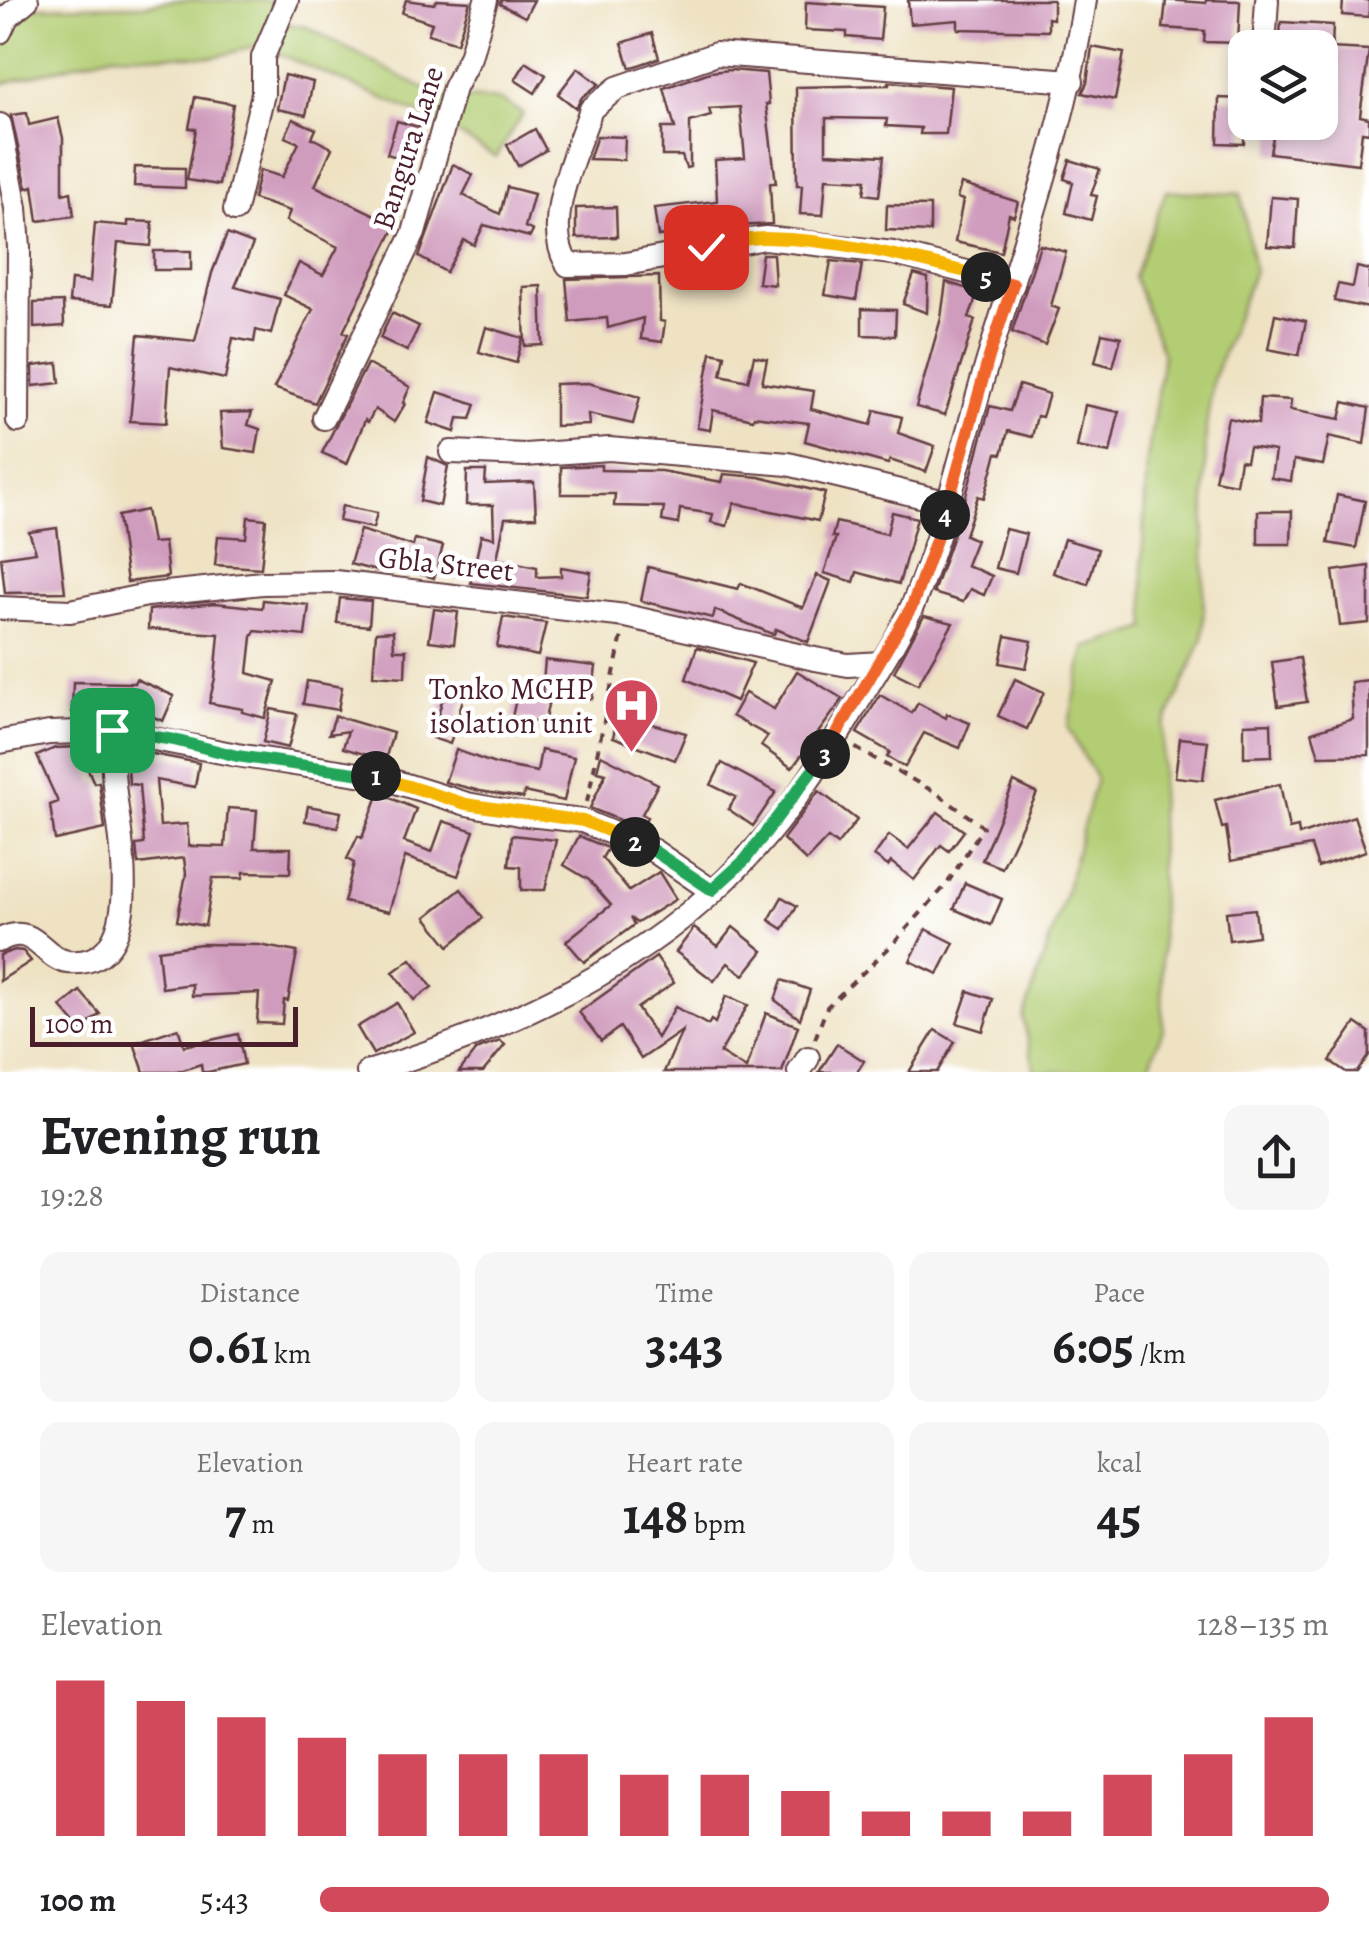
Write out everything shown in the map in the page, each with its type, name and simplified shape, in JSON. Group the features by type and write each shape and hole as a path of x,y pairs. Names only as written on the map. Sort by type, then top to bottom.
{"street":[{"path":"0,32 8,17 27,0"},
{"path":"235,210 263,94 263,57 287,0"},
{"name":"Bangura Lane","path":"324,418 414,233 454,88 470,56 486,0"},
{"path":"368,1072 454,1044 594,980 680,920 745,860 838,735 912,606 948,503 1072,80 1085,0"},
{"path":"1265,30 1267,0"},
{"path":"1013,284 893,253 765,238 626,264 568,265 560,254 556,221 591,109 618,88 716,54 1072,80"},
{"path":"0,124 19,247 18,420"},
{"path":"451,452 525,455 609,449 788,464 948,503"},
{"name":"Gbla Street","path":"0,608 70,611 147,594 262,583 336,582 626,616 815,660 848,665 881,663"},
{"path":"0,940 8,935 28,936 61,961 79,962 96,960 115,939 123,900 124,856 112,773 112,730"},
{"path":"0,742 49,733 112,730 237,756 383,778 466,804 583,821 654,851 712,890"}],"path":[{"path":"583,821 626,616"},
{"path":"804,1065 827,1006 892,945 947,884 982,827 938,794 870,758 838,735"}],"green space":[{"path":"173,0 276,0 279,23 307,27 440,97 501,100 523,114 496,157 434,120 272,51 253,47 214,57 113,54 0,84 0,8 144,5"},
{"path":"1166,191 1241,194 1254,271 1213,379 1206,428 1203,639 1164,727 1159,811 1163,1029 1147,1072 1035,1072 1023,1018 1063,901 1096,778 1068,728 1085,648 1147,628 1142,564 1147,460 1163,355 1134,277"}],"building":[{"path":"406,0 434,4 437,0 470,2 457,43 428,34 432,23 402,13"},
{"path":"501,0 534,0 525,17 500,4"},
{"path":"908,0 1053,0 1053,19 1048,18 1048,31 958,29 958,20 910,24"},
{"path":"1166,0 1240,1 1239,30 1228,30 1228,43 1204,42 1205,31 1163,28"},
{"path":"1343,0 1369,0 1369,17 1342,15"},
{"path":"806,2 883,7 880,40 847,37 847,32 805,30"},
{"path":"1281,22 1333,25 1333,30 1280,30"},
{"path":"652,33 659,58 630,68 622,43"},
{"path":"1092,47 1124,53 1115,100 1082,93"},
{"path":"1338,48 1369,50 1360,116 1369,118 1369,133 1362,132 1358,164 1270,153 1272,140 1338,140"},
{"path":"526,62 546,75 535,93 515,80"},
{"path":"578,68 599,84 582,97 576,108 558,94"},
{"path":"710,72 766,73 776,183 770,183 772,224 700,228 658,236 654,208 717,201 715,160 745,158 740,107 709,109 711,116 690,122 690,167 686,168 682,156 662,156 662,128 675,128 664,88"},
{"path":"284,75 313,82 306,115 277,109"},
{"path":"889,82 951,87 946,134 920,134 921,128 886,126 887,119 826,118 826,153 884,156 879,196 864,194 866,180 826,178 823,215 800,214 796,87"},
{"path":"195,97 233,104 219,185 187,180 196,129 189,128"},
{"path":"1219,98 1228,98 1228,140 1244,140 1244,144 1218,143"},
{"path":"27,113 29,125 58,118 63,138 63,194 71,192 74,216 38,221 33,186 27,188 11,115"},
{"path":"293,119 316,129 312,138 332,148 315,186 396,225 343,332 348,334 315,403 274,388 313,309 284,295 299,263 323,275 338,247 286,221 290,211 253,199 260,170 282,177 299,143 285,137"},
{"path":"397,121 422,128 412,162 387,154"},
{"path":"535,129 546,150 518,166 507,145"},
{"path":"597,136 625,137 624,160 589,159"},
{"path":"1070,160 1100,169 1091,195 1097,196 1091,220 1066,213 1073,182 1064,179"},
{"path":"453,164 473,175 463,195 500,214 507,187 534,194 525,227 533,231 530,237 484,225 474,245 464,240 446,272 419,257"},
{"path":"135,167 185,168 185,188 134,186"},
{"path":"961,184 1018,202 1014,216 1009,214 1001,252 955,242 963,200 957,198"},
{"path":"1271,197 1298,199 1295,248 1267,246"},
{"path":"887,205 930,206 930,232 886,230"},
{"path":"616,207 617,237 576,238 576,208"},
{"path":"128,221 153,222 151,246 118,243 112,305 69,302 71,280 90,282 95,223 128,226"},
{"path":"227,234 253,244 235,287 280,299 271,334 256,330 254,342 233,338 225,379 170,367 166,423 130,421 138,335 195,341 212,273"},
{"path":"1040,245 1066,252 1051,306 1059,309 1045,345 1012,332"},
{"path":"154,251 191,251 191,270 154,270"},
{"path":"762,254 773,254 775,285 758,283"},
{"path":"831,261 862,264 856,300 825,295"},
{"path":"1357,267 1369,270 1369,308 1334,301 1338,284 1353,287"},
{"path":"914,274 928,278 927,313 903,304"},
{"path":"659,276 660,321 665,322 662,342 641,339 643,318 608,328 607,318 570,322 566,279"},
{"path":"946,282 978,292 969,318 975,320 945,415 916,407 941,318"},
{"path":"541,286 543,345 525,346 523,287"},
{"path":"63,302 64,326 34,328 34,303"},
{"path":"862,309 896,310 895,336 862,335"},
{"path":"392,313 419,326 407,351 380,338"},
{"path":"1275,314 1306,321 1299,355 1268,349"},
{"path":"486,327 523,338 516,363 479,352"},
{"path":"1102,333 1121,337 1113,367 1095,362"},
{"path":"711,352 725,355 721,375 748,381 754,356 767,359 762,383 814,391 811,409 871,425 875,410 902,417 898,433 935,446 926,472 805,441 809,423 754,416 753,419 713,410 710,430 697,428"},
{"path":"58,363 60,383 33,386 33,366"},
{"path":"367,364 410,387 394,422 375,409 368,422 365,420 347,464 322,453"},
{"path":"588,383 640,397 633,424 588,414 589,425 555,426 555,384"},
{"path":"1019,385 1049,394 1042,417 1037,416 1032,437 1008,431 984,498 978,496 965,535 976,540 966,565 992,576 984,595 970,589 963,602 933,593 963,507 990,406 1010,411"},
{"path":"438,392 476,404 471,419 458,418 455,432 428,423"},
{"path":"1260,398 1291,400 1290,410 1340,419 1344,402 1369,408 1364,444 1329,436 1323,465 1294,460 1291,481 1271,478 1275,451 1249,447 1246,461 1240,460 1236,484 1215,480 1228,418 1258,424"},
{"path":"1085,405 1119,412 1110,453 1077,447"},
{"path":"252,412 248,425 260,429 256,453 223,448 220,413"},
{"path":"428,457 448,466 440,506 420,501"},
{"path":"601,465 601,470 661,471 722,482 724,474 759,477 825,493 818,521 734,503 727,526 711,522 713,514 680,509 678,524 662,521 664,507 614,506 615,494 561,494 561,467"},
{"path":"467,471 486,471 485,484 534,482 536,517 505,518 497,559 537,567 537,577 561,576 561,567 591,572 587,596 471,583 481,535 494,538 493,505 466,505"},
{"path":"1337,495 1365,501 1356,548 1328,543"},
{"path":"342,506 377,513 373,528 339,521"},
{"path":"146,510 152,543 164,542 168,577 127,582 118,516"},
{"path":"1258,511 1292,511 1291,544 1258,544"},
{"path":"892,512 917,518 899,584 857,572 854,582 824,573 836,537 832,537 836,522 887,534"},
{"path":"248,517 266,519 261,568 215,565 218,536 246,538"},
{"path":"57,528 65,592 5,593 1,557 36,552 29,532"},
{"path":"1005,529 1026,534 1016,573 995,568"},
{"path":"360,530 413,546 415,539 443,546 434,578 383,564 380,572 350,564"},
{"path":"1064,539 1098,549 1088,584 1053,573"},
{"path":"1369,566 1369,623 1340,626 1333,571"},
{"path":"648,567 738,589 741,583 803,608 817,575 831,581 808,642 776,629 774,634 770,633 715,610 713,618 641,601"},
{"path":"340,598 371,601 369,626 337,623"},
{"path":"263,600 309,605 305,636 255,631 252,637 248,673 276,681 265,718 242,712 243,709 209,703 219,634 148,629 149,610 215,603 262,608"},
{"path":"434,609 458,612 454,644 429,641"},
{"path":"924,616 953,623 918,684 894,672"},
{"path":"503,617 546,623 538,656 497,647"},
{"path":"393,631 394,650 406,650 405,677 373,675 376,632"},
{"path":"1006,636 1032,641 1026,668 1000,663"},
{"path":"697,647 753,663 736,701 686,679"},
{"path":"1300,658 1307,702 1278,706 1272,662"},
{"path":"545,660 596,666 592,699 542,694"},
{"path":"797,671 843,699 792,768 761,746 768,736 732,716 745,693 774,709"},
{"path":"136,679 174,696 163,721 113,700 113,713 72,712 73,682 134,683"},
{"path":"1015,679 1044,692 1027,729 998,716"},
{"path":"1369,680 1369,755 1319,756 1312,732 1353,719 1351,682"},
{"path":"307,681 342,687 338,710 303,704"},
{"path":"518,690 550,695 544,724 512,717"},
{"path":"444,694 463,699 450,744 432,738"},
{"path":"880,695 912,713 918,703 946,718 947,714 970,723 960,748 924,733 905,767 887,757 890,752 857,733"},
{"path":"620,704 636,708 634,719 686,733 675,760 613,737"},
{"path":"271,709 297,714 288,748 263,742"},
{"path":"335,716 393,733 385,760 343,748 348,731 329,734"},
{"path":"1271,723 1272,756 1244,757 1244,724"},
{"path":"1180,738 1208,741 1203,780 1175,777"},
{"path":"78,747 94,783 99,782 105,829 55,840 50,805 58,802 37,756 55,748"},
{"path":"127,749 199,763 195,787 156,780 160,826 187,824 189,846 225,847 228,808 257,810 254,848 291,848 290,873 244,872 243,878 213,878 205,926 177,921 186,874 184,858 138,864 136,845 144,844 139,785 129,784"},
{"path":"456,750 495,764 537,772 541,750 574,757 564,801 524,792 523,798 445,782"},
{"path":"601,755 658,784 642,814 647,817 641,829 590,808 606,773 597,771"},
{"path":"722,763 776,792 753,826 728,809 736,797 711,785"},
{"path":"1014,782 1037,793 1002,868 982,860"},
{"path":"1280,784 1289,829 1298,827 1299,835 1354,816 1366,851 1318,867 1311,846 1231,861 1226,827 1222,828 1215,800"},
{"path":"819,791 857,820 837,845 828,838 806,861 783,839"},
{"path":"379,793 416,809 404,842 432,852 443,821 474,831 458,876 405,857 389,912 344,902 354,863 347,859 358,836 362,838"},
{"path":"308,806 341,812 338,827 305,821"},
{"path":"938,812 964,831 949,851 941,845 914,880 891,862 888,866 874,856 889,835 908,849"},
{"path":"512,835 556,840 545,890 521,890 521,867 509,866"},
{"path":"579,836 608,848 602,858 629,891 659,872 676,899 637,923 630,918 634,925 584,962 566,941 611,905 589,880 564,865"},
{"path":"965,883 1002,899 991,925 954,909"},
{"path":"461,889 483,918 449,946 426,917"},
{"path":"782,897 797,906 783,929 769,920"},
{"path":"1255,909 1258,936 1229,940 1226,912"},
{"path":"733,927 763,951 744,975 728,963 714,981 676,952 694,928 718,946"},
{"path":"926,929 954,943 938,974 910,961"},
{"path":"201,944 259,945 297,952 282,1024 257,1023 259,993 192,996 192,984 162,988 158,950"},
{"path":"23,951 31,961 0,981 0,955"},
{"path":"656,957 674,983 637,1008 657,1038 675,1007 708,1025 711,1020 715,1023 726,996 748,1005 720,1053 746,1069 766,1013 798,1026 782,1072 664,1072 682,1031 641,1059 620,1027 601,1041 579,1012"},
{"path":"411,959 432,987 414,1000 393,972"},
{"path":"782,980 810,990 800,1019 775,1000"},
{"path":"80,991 100,1014 81,1030 61,1007"},
{"path":"968,991 993,999 983,1031 957,1023"},
{"path":"397,1003 414,1032 373,1054 357,1027"},
{"path":"1356,1023 1369,1032 1369,1055 1357,1072 1346,1072 1330,1061"},
{"path":"178,1028 184,1046 238,1034 244,1064 208,1072 202,1072 201,1064 177,1072 144,1072 134,1043"},
{"path":"935,1030 955,1042 937,1072 909,1072"},
{"path":"500,1041 505,1045 483,1072 459,1072 476,1050"},
{"path":"837,1044 864,1061 857,1072 819,1072"}],"place":[{"name":"Tonko MCHP isolation unit","path":"632,755"}],"route":[{"path":"112,730 237,756 383,778 466,804 583,821 654,851 712,890 745,860 838,735 912,606 962,461 1013,284 893,253 814,243 765,238 706,247"}]}
